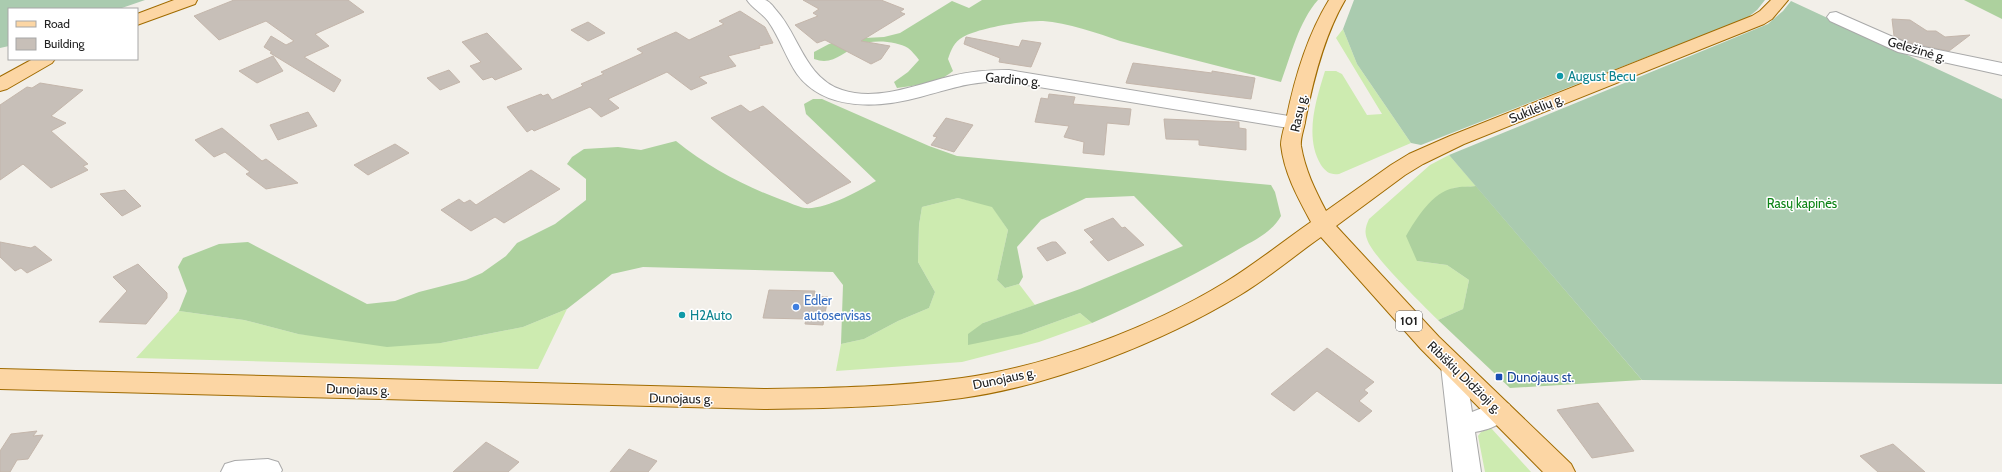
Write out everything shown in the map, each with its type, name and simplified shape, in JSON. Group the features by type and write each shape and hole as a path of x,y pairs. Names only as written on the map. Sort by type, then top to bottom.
{"main road":[{"path":"138,20 189,0"},
{"name":"Rasų g.","path":"1323,225 1301,184 1291,144 1300,99 1310,64 1327,17 1337,0"},
{"name":"Sukilėlių g.","path":"1323,225 1398,170 1434,150 1758,20 1766,15 1780,0"},
{"path":"0,85 44,60"},
{"name":"Ribiškių Didžioji g.","path":"1323,225 1393,304 1453,366 1561,472"},
{"name":"Dunojaus g.","path":"0,379 712,399 830,398 908,394 962,388 1006,380 1071,362 1138,336 1183,316 1233,289 1323,225"}],"street":[{"name":"Gardino g.","path":"755,0 766,7 777,19 802,70 816,84 834,94 857,98 882,99 914,93 957,80 985,75 1009,76 1295,123"},
{"name":"Geležinė g.","path":"1836,17 1904,48 2002,69"},
{"path":"1453,366 1467,472"},
{"path":"1460,424 1479,421 1500,411"},
{"path":"235,472 268,470"}],"green space":[{"path":"0,0 145,0 122,8 8,8 8,46 0,48"},
{"path":"982,0 1318,0 1311,8 1301,28 1281,82 1120,41 1072,26 1043,21 1002,25 963,37 955,44 948,59 953,71 941,79 919,85 897,88 894,82 908,72 919,60 908,48 891,42 877,41 864,43 838,57 827,61 814,59 814,52 829,44 846,39 884,37 900,33 952,1 969,8"},
{"path":"1354,0 1765,0 1757,10 1747,18 1421,145 1411,143 1357,64 1343,29"},
{"path":"1964,0 2002,0 2002,19"},
{"name":"Rasų kapinės","path":"1791,1 2002,99 2002,384 1642,380 1449,155 1768,24 1783,11"},
{"path":"1343,29 1357,64 1411,143 1339,174 1333,174 1325,170 1321,165 1313,143 1312,131 1315,106 1325,71 1336,71 1342,74 1367,115 1382,114 1336,38"},
{"path":"813,99 822,99 929,146 957,156 1271,185 1275,192 1281,216 1273,227 1263,235 1221,259 1167,288 1092,323 1080,313 1022,334 968,345 968,334 983,323 1080,289 1183,246 1134,196 1086,198 1041,220 1017,247 1023,277 1019,284 1005,288 997,280 1008,230 992,207 958,198 922,207 919,225 918,262 935,292 929,308 898,321 864,339 841,344 843,285 833,272 643,267 612,274 567,309 523,327 441,343 387,347 298,334 244,320 179,311 187,291 178,267 183,258 219,244 248,242 367,304 395,301 419,292 466,280 482,273 506,256 517,243 555,224 586,200 586,179 567,164 572,157 584,149 618,147 641,150 676,141 727,175 768,195 805,208 813,208 832,203 876,181 806,114 804,104"},
{"path":"1449,155 1476,186 1453,188 1417,261 1447,265 1469,280 1463,309 1438,320 1378,256 1367,239 1366,226 1369,219 1430,165"},
{"path":"1476,186 1642,380 1510,388 1438,320 1463,309 1469,280 1447,265 1417,261 1406,236 1426,207 1439,195 1454,188"},
{"path":"958,198 992,206 1008,230 997,280 1005,288 1019,284 1035,305 983,323 1022,334 1080,313 1092,323 1039,342 962,362 836,371 841,344 864,339 898,321 929,308 935,292 918,262 919,225 922,207"},
{"path":"567,309 538,369 136,358 179,311 244,320 298,334 441,343 523,327"},
{"path":"1491,428 1531,472 1485,472 1478,436 1481,432"}],"building":[{"path":"234,0 348,0 364,12 315,34 329,46 304,57 341,80 334,92 270,53 272,52 264,47 271,36 286,45 294,41 266,21 219,40 194,16"},
{"path":"803,0 881,0 904,9 900,12 905,14 861,41 890,46 881,59 871,64 825,40 817,43 795,25 818,16 813,13 819,9"},
{"path":"740,11 765,27 773,43 728,56 736,66 699,77 707,83 691,90 667,72 608,99 619,108 601,117 590,107 534,131 532,129 527,132 507,107 541,94 543,96 548,94 552,100 583,86 581,84 604,74 601,72 643,53 637,49 676,32 689,40 724,24 719,21"},
{"path":"1892,19 1910,20 1927,31 1936,31 1945,37 1970,35 1949,51 1909,43 1894,36"},
{"path":"588,22 605,33 588,41 571,30"},
{"path":"487,33 522,69 495,80 492,77 483,80 470,66 481,62 462,42"},
{"path":"966,37 1019,47 1022,40 1041,43 1031,67 999,62 1000,58 964,44"},
{"path":"273,56 283,71 257,83 239,71"},
{"path":"1133,63 1212,73 1212,71 1255,78 1251,99 1126,83"},
{"path":"449,70 460,82 440,90 427,78"},
{"path":"40,83 83,90 51,116 66,123 51,131 88,164 83,166 88,170 51,188 23,164 0,180 0,105 27,87 32,88"},
{"path":"1049,94 1075,97 1073,104 1131,109 1129,125 1107,123 1104,155 1083,153 1084,142 1064,137 1069,126 1035,122 1041,98 1048,99"},
{"path":"741,105 750,112 763,106 851,182 807,204 711,118"},
{"path":"308,112 317,126 278,140 270,125"},
{"path":"946,118 973,125 954,152 931,145 937,137 933,136"},
{"path":"1164,119 1239,122 1239,128 1246,129 1246,150 1199,145 1199,140 1166,139"},
{"path":"222,128 262,161 266,159 298,183 266,189 246,174 250,172 225,152 214,157 195,140"},
{"path":"395,144 409,153 368,175 354,165"},
{"path":"531,170 560,189 504,223 495,217 471,231 441,210 459,199 464,203 470,200 476,205"},
{"path":"125,190 141,206 122,216 100,194"},
{"path":"1113,218 1122,228 1125,227 1144,245 1108,261 1090,242 1094,240 1084,230"},
{"path":"0,242 31,248 35,246 52,260 27,273 21,268 15,271 0,257"},
{"path":"1052,242 1056,242 1066,253 1047,261 1037,248"},
{"path":"138,264 167,293 167,298 146,324 99,322 127,291 113,277"},
{"name":"Edler autoservisas","path":"769,290 815,291 814,296 828,297 823,325 805,324 806,319 763,318"},
{"path":"1327,348 1374,382 1364,390 1368,393 1359,401 1372,411 1359,422 1317,391 1294,411 1271,394"},
{"path":"1598,403 1634,451 1592,458 1557,410"},
{"path":"37,431 33,436 43,435 28,459 17,460 10,472 0,472 0,451 11,434"},
{"path":"486,442 519,462 508,472 453,472"},
{"path":"1893,444 1925,472 1878,472 1860,456"},
{"path":"629,449 657,461 648,472 610,472"}],"place":[{"name":"August Becu","path":"1560,76"},
{"name":"Edler autoservisas","path":"796,307"},
{"name":"H2Auto","path":"682,315"},
{"name":"Dunojaus st.","path":"1499,377"}]}
